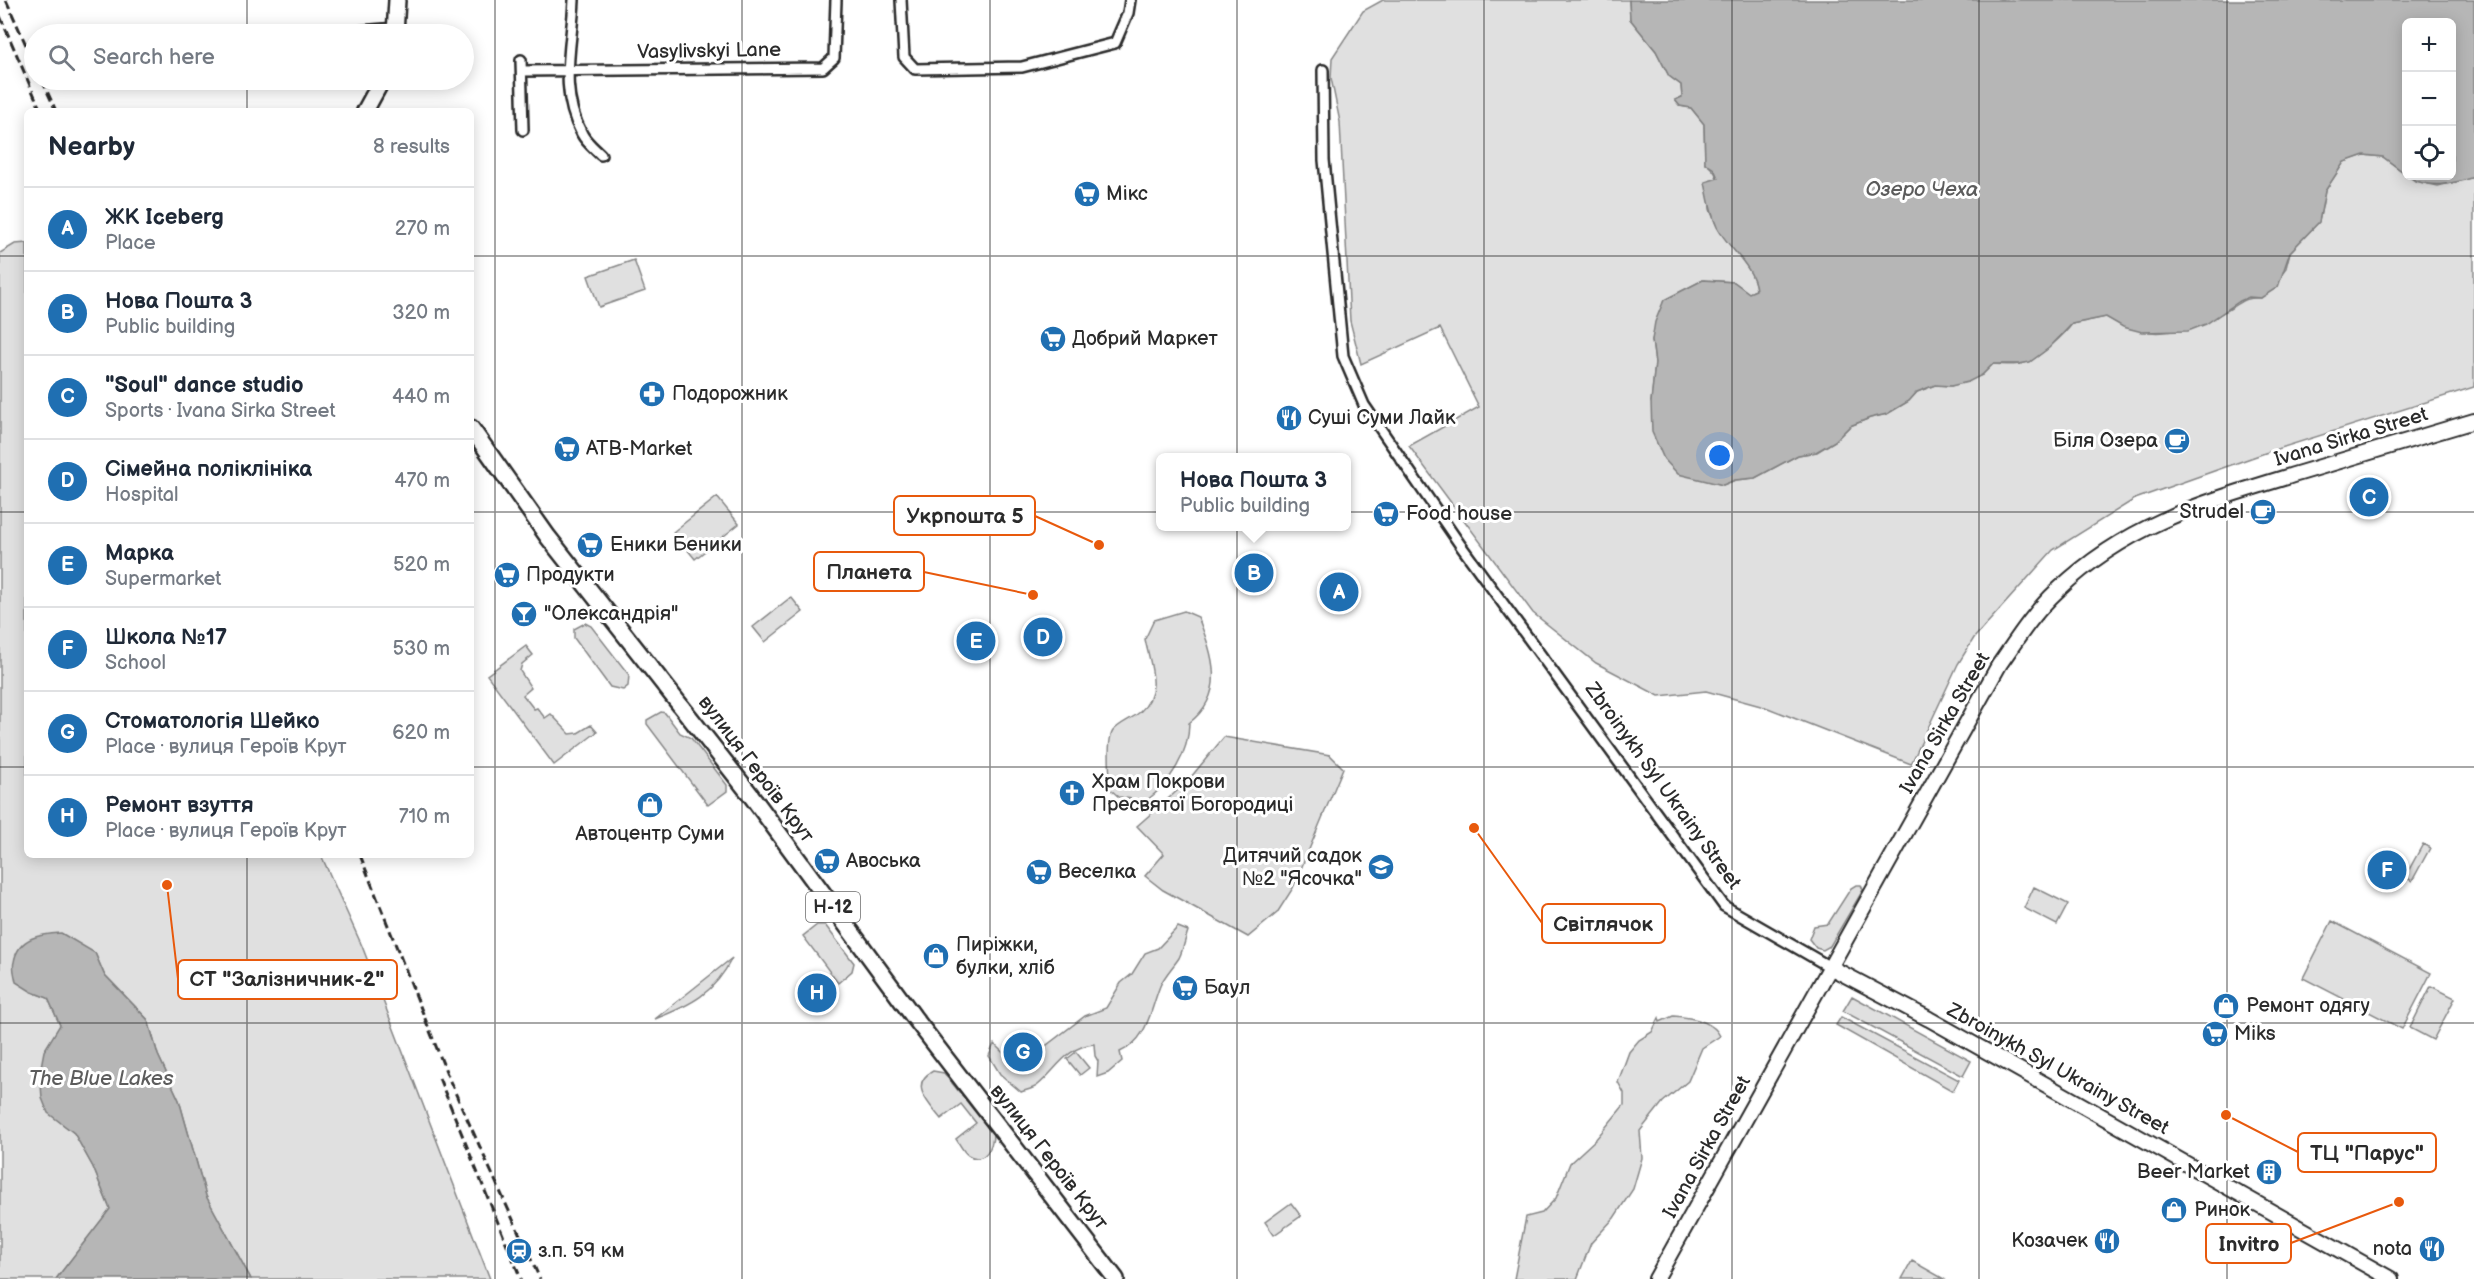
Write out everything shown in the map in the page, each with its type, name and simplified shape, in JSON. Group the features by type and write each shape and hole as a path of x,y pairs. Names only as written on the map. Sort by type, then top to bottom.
{"main road":[{"path":"395,24 397,0"},
{"path":"367,108 377,90"},
{"name":"вулиця Героїв Крут","path":"474,432 548,537 750,794 913,1016 1116,1279"}],"street":[{"path":"574,0 566,71 572,106 583,136 601,155"},
{"name":"Vasylivskyi Lane","path":"523,70 823,68 834,58 836,0"},
{"path":"901,0 904,57 915,69 1022,67 1115,43 1128,13 1130,0"},
{"path":"521,60 523,70 520,89 523,130"},
{"name":"Zbroinykh Syl Ukrainy Street","path":"1323,70 1324,160 1343,356 1364,405 1461,546 1724,906 2391,1279"},
{"name":"Ivana Sirka Street","path":"1656,1279 1999,665 2033,616 2058,589 2099,556 2152,524 2207,501 2474,421"}],"shaded area":[{"path":"1383,0 1629,0 1630,19 1656,51 1669,76 1681,85 1682,97 1675,100 1680,106 1691,108 1704,124 1705,163 1712,169 1717,180 1711,195 1710,211 1725,239 1745,263 1756,290 1749,293 1734,282 1703,280 1664,300 1652,340 1655,363 1651,402 1702,479 1723,485 1735,480 1755,478 1798,455 1817,452 1835,441 1850,426 1887,414 1909,401 1917,392 1935,385 1951,386 1982,375 1993,364 2014,365 2032,360 2064,334 2072,324 2106,317 2137,330 2167,332 2197,324 2246,300 2261,298 2286,268 2290,252 2319,222 2325,191 2344,162 2364,155 2383,157 2402,171 2402,180 2414,180 2438,186 2474,177 2474,387 2265,453 2135,499 2053,550 1974,638 1958,664 1911,764 1768,708 1706,691 1659,696 1596,663 1533,613 1409,446 1479,407 1440,328 1361,364 1350,321 1340,122 1331,78 1332,58 1363,11"},
{"path":"24,243 24,858 322,858 362,946 490,1279 251,1279 206,1196 179,1100 158,1055 148,1020 104,974 95,953 32,992 48,998 60,1025 53,1038 49,1113 74,1133 93,1167 110,1209 56,1279 0,1279 0,253 15,244"},
{"path":"634,260 645,291 599,307 588,276"},
{"path":"717,497 739,524 695,559 673,532"},
{"path":"791,597 803,612 765,642 753,627"},
{"path":"1184,611 1198,617 1212,660 1213,687 1209,700 1201,712 1189,723 1182,757 1163,786 1146,801 1119,797 1111,790 1109,759 1111,736 1119,726 1140,712 1151,695 1153,677 1145,639 1154,620"},
{"path":"585,623 591,626 629,675 628,686 623,690 610,687 574,638 574,629"},
{"path":"526,646 533,655 522,664 520,671 531,688 523,695 534,709 537,708 545,718 551,714 570,734 578,733 591,725 597,732 554,765 487,675"},
{"path":"661,712 665,713 680,733 691,738 727,785 727,791 708,805 647,724 647,720"},
{"path":"1224,737 1330,755 1343,768 1293,888 1277,913 1248,937 1163,890 1145,876 1164,854 1137,826 1186,783"},
{"path":"2423,844 2430,848 2412,881 2405,877"},
{"path":"1861,885 1863,890 1830,946 1823,950 1816,948 1809,939 1814,926 1828,924 1851,888"},
{"path":"2034,887 2068,904 2057,925 2024,908"},
{"path":"2332,921 2431,973 2402,1029 2303,978"},
{"path":"817,925 825,925 854,963 852,971 838,983 803,936"},
{"path":"1178,927 1188,931 1179,958 1162,982 1147,1024 1137,1040 1120,1052 1122,1061 1108,1073 1097,1077 1098,1061 1094,1044 1076,1049 1069,1054 1034,1088 1021,1092 1000,1074 989,1056 994,1044 1018,1067 1085,1016 1106,1008 1121,983 1132,974 1145,953 1158,948"},
{"path":"732,958 710,989 691,1003 655,1019"},
{"path":"2431,986 2455,998 2433,1040 2410,1028"},
{"path":"1852,996 1971,1061 1963,1076 1843,1011"},
{"path":"1673,1016 1706,1023 1712,1026 1720,1036 1702,1048 1688,1081 1663,1102 1640,1131 1642,1158 1633,1189 1614,1218 1591,1243 1577,1279 1514,1279 1526,1217 1542,1213 1556,1198 1570,1163 1596,1139 1624,1105 1624,1093 1618,1082 1629,1052 1639,1040 1652,1032 1659,1018 1660,1022"},
{"path":"1841,1017 1959,1080 1953,1091 1836,1025"},
{"path":"1076,1052 1089,1068 1080,1075 1067,1059"},
{"path":"933,1071 944,1073 993,1134 989,1149 983,1156 974,1158 968,1155 956,1139 976,1123 961,1104 941,1119 927,1101 921,1088 922,1082"},
{"path":"1291,1203 1301,1216 1274,1235 1265,1222"},
{"path":"1912,1261 1944,1279 1902,1279"}],"water":[{"name":"Озеро Чеха","path":"1629,0 2474,0 2474,177 2440,184 2415,180 2456,180 2456,18 2402,18 2402,171 2383,157 2364,155 2344,162 2325,191 2319,222 2290,252 2278,287 2261,298 2249,297 2240,301 2206,324 2188,331 2142,332 2123,327 2106,317 2072,324 2049,348 2030,362 1993,364 1982,375 1968,382 1951,386 1935,385 1917,392 1909,401 1887,414 1850,426 1835,441 1816,452 1798,455 1755,478 1735,480 1723,485 1678,474 1664,459 1652,432 1651,402 1655,363 1652,340 1655,322 1664,300 1703,280 1734,282 1749,293 1756,290 1751,273 1722,235 1713,216 1705,182 1718,178 1714,169 1705,163 1704,124 1691,108 1680,106 1675,100 1682,97 1681,85 1669,76 1656,51 1630,19"},
{"name":"The Blue Lakes","path":"61,933 95,953 104,974 148,1020 158,1055 179,1100 206,1196 251,1279 56,1279 110,1209 93,1167 74,1133 48,1113 42,1098 40,1072 44,1051 60,1025 48,998 16,982 14,972 13,964 16,954 25,942 46,934"}],"railway":[{"path":"6,0 24,40"},
{"path":"0,16 24,72"},
{"path":"32,90 40,108"},
{"path":"47,90 55,108"},
{"path":"361,858 449,1079 540,1279"},
{"path":"439,1078 521,1279"}],"place":[{"name":"Мікс","path":"1087,194"},
{"name":"Добрий Маркет","path":"1053,339"},
{"name":"Подорожник","path":"652,394"},
{"name":"Суші Суми Лайк","path":"1289,418"},
{"name":"Біля Озера","path":"2177,441"},
{"name":"ATB-Market","path":"567,449"},
{"name":"\"Soul\" dance studio","path":"2369,497"},
{"name":"Strudel","path":"2263,512"},
{"name":"Food house","path":"1386,514"},
{"name":"Еники Беники","path":"590,545"},
{"name":"Укрпошта 5","path":"1099,545"},
{"name":"Нова Пошта 3","path":"1254,573"},
{"name":"Продукти","path":"507,575"},
{"name":"ЖК Iceberg","path":"1339,592"},
{"name":"Планета","path":"1033,595"},
{"name":"\"Олександрія\"","path":"524,614"},
{"name":"Сімейна поліклініка","path":"1043,637"},
{"name":"Марка","path":"976,641"},
{"name":"Храм Покрови Пресвятої Богородиці","path":"1072,793"},
{"name":"Автоцентр Суми","path":"650,805"},
{"name":"Світлячок","path":"1474,828"},
{"name":"Авоська","path":"827,861"},
{"name":"Дитячий садок №2 \"Ясочка\"","path":"1381,867"},
{"name":"Школа №17","path":"2387,870"},
{"name":"Веселка","path":"1039,872"},
{"name":"СТ \"Залізничник-2\"","path":"167,885"},
{"name":"Пиріжки, булки, хліб","path":"936,956"},
{"name":"Баул","path":"1185,988"},
{"name":"Ремонт взуття","path":"817,993"},
{"name":"Ремонт одягу","path":"2226,1006"},
{"name":"Miks","path":"2215,1034"},
{"name":"Стоматологія Шейко","path":"1023,1052"},
{"name":"ТЦ \"Парус\"","path":"2226,1115"},
{"name":"Beer Market","path":"2269,1172"},
{"name":"Invitro","path":"2399,1202"},
{"name":"Ринок","path":"2174,1210"},
{"name":"Козачек","path":"2107,1241"},
{"name":"nota","path":"2432,1249"},
{"name":"з.п. 59 км","path":"519,1251"}]}
